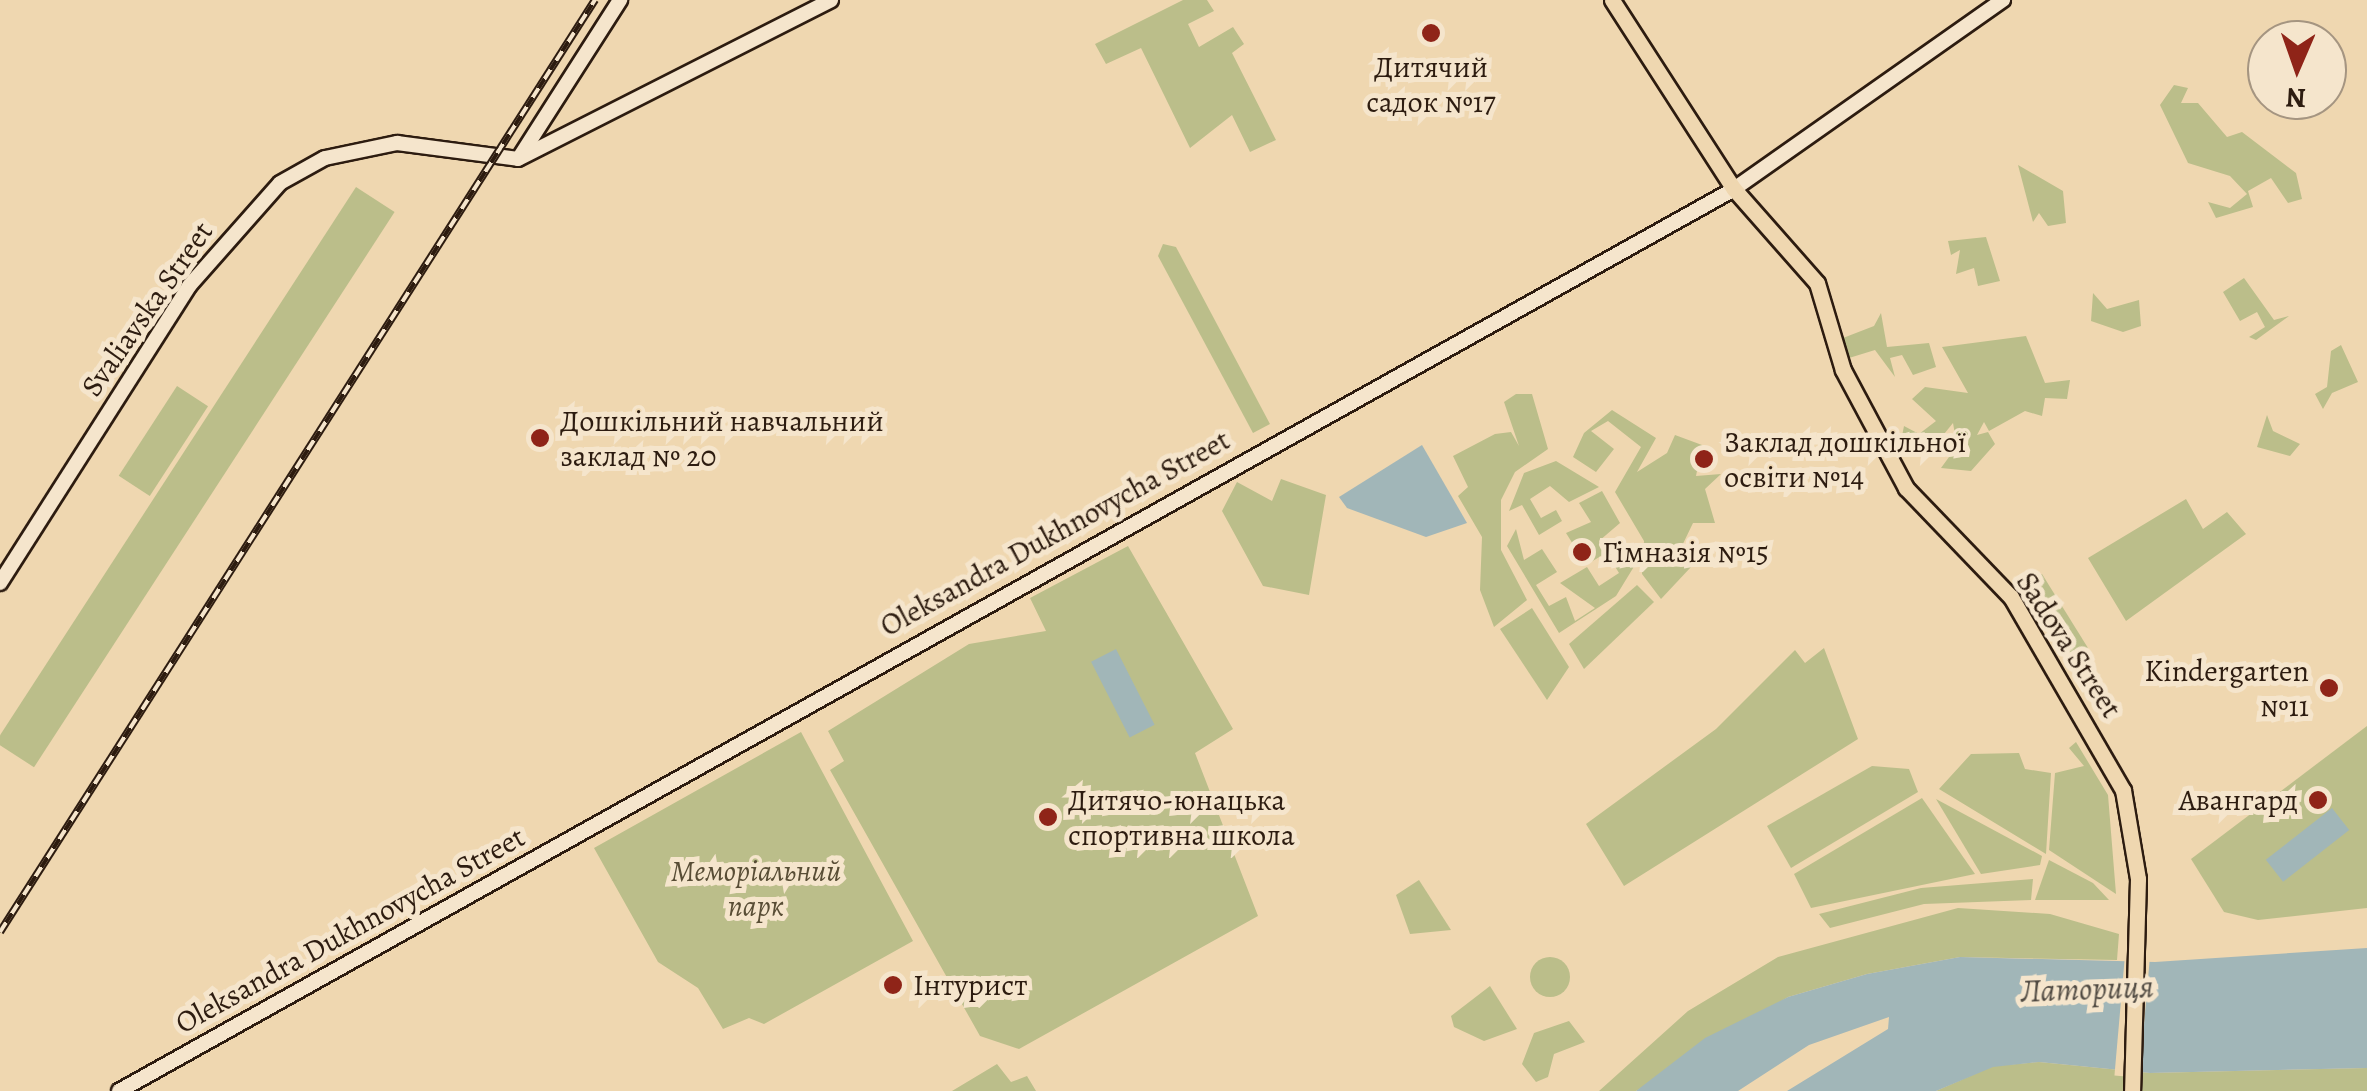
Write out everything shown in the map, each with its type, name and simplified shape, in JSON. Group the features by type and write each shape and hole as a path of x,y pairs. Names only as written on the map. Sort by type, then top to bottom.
{"main road":[{"path":"518,159 620,0"},
{"path":"518,159 831,0"},
{"name":"Sadova Street","path":"1612,0 1734,188 1817,284 1843,370 1912,497 2011,598 2091,727 2124,790 2138,919 2132,1091"},
{"name":"Oleksandra Dukhnovycha Street","path":"119,1091 1734,188 2003,0"},
{"name":"Svaliavska Street","path":"0,582 190,286 280,184 325,158 397,143 518,159"}],"green space":[{"path":"1183,0 1207,0 1214,11 1188,24 1199,47 1233,27 1244,44 1232,53 1276,140 1250,152 1232,115 1190,148 1141,48 1106,64 1095,44"},
{"path":"2174,85 2188,88 2181,103 2198,103 2227,137 2242,132 2296,173 2302,199 2288,203 2271,178 2248,191 2253,207 2216,218 2208,202 2230,208 2247,194 2230,176 2188,163 2160,105"},
{"path":"2018,165 2063,191 2066,223 2048,226 2039,213 2033,222"},
{"path":"356,187 395,212 34,767 0,745 0,735"},
{"path":"1986,237 2000,281 1978,286 1974,268 1956,274 1960,250 1951,255 1948,241"},
{"path":"1163,244 1176,247 1270,424 1253,433 1158,256"},
{"path":"2244,278 2274,320 2289,316 2256,340 2249,337 2265,327 2257,312 2240,321 2223,292"},
{"path":"2093,293 2107,309 2139,300 2141,326 2123,332 2091,321"},
{"path":"1881,313 1887,347 1929,343 1936,367 1913,375 1902,355 1890,358 1895,377 1875,350 1849,358 1843,338 1874,326"},
{"path":"2026,336 2045,383 2070,380 2067,399 2045,398 2042,416 2025,411 1989,431 1984,422 1977,435 1988,432 1995,444 1971,471 1941,468 1957,446 1953,423 1940,439 1932,433 1899,451 1904,426 1919,434 1936,421 1912,399 1925,387 1968,393 1942,347"},
{"path":"2341,345 2358,382 2332,393 2323,409 2315,394 2327,387 2331,351"},
{"path":"177,386 208,406 150,496 119,476"},
{"path":"1516,394 1532,394 1548,449 1515,472 1501,500 1501,550 1527,600 1494,627 1480,590 1482,537 1458,496 1468,487 1453,456 1495,434 1511,432 1519,446 1504,402"},
{"path":"1612,410 1656,438 1637,472 1667,453 1675,435 1702,445 1696,476 1721,474 1705,489 1715,523 1693,523 1680,550 1691,567 1661,599 1642,574 1644,541 1615,492 1641,447 1608,421 1591,431 1614,449 1596,472 1573,457 1584,433"},
{"path":"2267,415 2273,431 2300,444 2290,456 2257,447"},
{"path":"1556,461 1599,487 1569,502 1550,486 1530,499 1541,518 1556,510 1562,521 1539,535 1522,505 1509,511 1524,473"},
{"path":"1281,479 1326,495 1309,595 1263,586 1222,511 1237,482 1272,501"},
{"path":"1602,491 1620,523 1599,541 1606,553 1586,565 1566,533 1591,522 1579,503"},
{"path":"2186,499 2203,529 2227,512 2246,534 2126,621 2088,558"},
{"path":"1516,529 1524,560 1542,549 1557,572 1536,585 1549,606 1566,597 1575,621 1595,608 1560,583 1587,567 1599,586 1619,573 1608,555 1633,544 1638,560 1616,596 1559,633 1507,546"},
{"name":"Дитячо-юнацька спортивна школа","path":"1128,546 1233,729 1195,753 1258,916 1019,1049 980,1036 830,770 844,761 828,731 969,644 1046,631 1030,598"},
{"path":"2042,574 2088,648 2078,654 2068,654 2023,586"},
{"path":"1637,585 1654,602 1584,669 1569,644"},
{"path":"1532,608 1569,667 1547,700 1500,629"},
{"path":"1824,648 1858,739 1624,886 1586,824 1716,729 1795,650 1805,663"},
{"name":"Авангард","path":"2367,726 2367,908 2258,920 2224,912 2191,859"},
{"name":"Меморіальний парк","path":"801,732 913,941 764,1024 749,1018 723,1029 698,988 658,962 594,848"},
{"path":"2076,742 2108,795 2116,894 2049,850 2055,773 2084,766 2069,748"},
{"path":"2019,753 2025,769 2051,773 2046,854 1939,789 1971,754"},
{"path":"1872,766 1909,769 1918,792 1791,868 1767,826"},
{"path":"1922,798 1975,874 1811,908 1794,874"},
{"path":"1936,799 2042,856 2040,865 1981,874"},
{"path":"2049,860 2093,883 2109,900 2035,900"},
{"path":"2033,879 2031,900 1924,904 1830,928 1819,914 1921,888"},
{"path":"1419,880 1451,930 1410,934 1396,895"},
{"path":"1958,908 2050,914 2119,934 2117,960 1960,957 1867,974 1788,997 1636,1091 1599,1091 1688,1011 1778,957"},
{"path":"1550,957 1564,963 1570,977 1564,991 1550,997 1536,991 1530,977 1536,963"},
{"path":"1490,986 1517,1029 1484,1041 1454,1027 1451,1016"},
{"path":"1569,1021 1585,1042 1554,1054 1548,1077 1536,1082 1522,1064 1534,1033"},
{"path":"2039,1062 2150,1073 2367,1068 2367,1091 1936,1091 1993,1066"},
{"path":"997,1064 1011,1082 1027,1076 1036,1091 952,1091"}],"water":[{"path":"1422,445 1467,523 1426,537 1347,508 1339,497"},
{"path":"1116,649 1155,725 1130,737 1091,662"},
{"path":"2332,808 2349,830 2283,882 2266,860"},
{"name":"Латориця","path":"2367,948 2367,1068 2150,1073 2039,1062 1993,1067 1936,1091 1787,1091 1888,1029 1889,1017 1809,1045 1738,1091 1636,1091 1705,1038 1788,997 1867,974 1960,957 2155,962"}],"pier":[{"path":"2125,955 2150,957 2139,1078 2114,1076"}],"railway":[{"path":"0,932 595,0"}],"place":[{"name":"Дитячий садок №17","path":"1431,33"},
{"name":"Дошкільний навчальний заклад № 20","path":"540,438"},
{"name":"Заклад дошкільної освіти №14","path":"1704,459"},
{"name":"Гімназія №15","path":"1582,552"},
{"name":"Kindergarten №11","path":"2329,688"},
{"name":"Авангард","path":"2318,800"},
{"name":"Дитячо-юнацька спортивна школа","path":"1048,817"},
{"name":"Інтурист","path":"893,985"}]}
